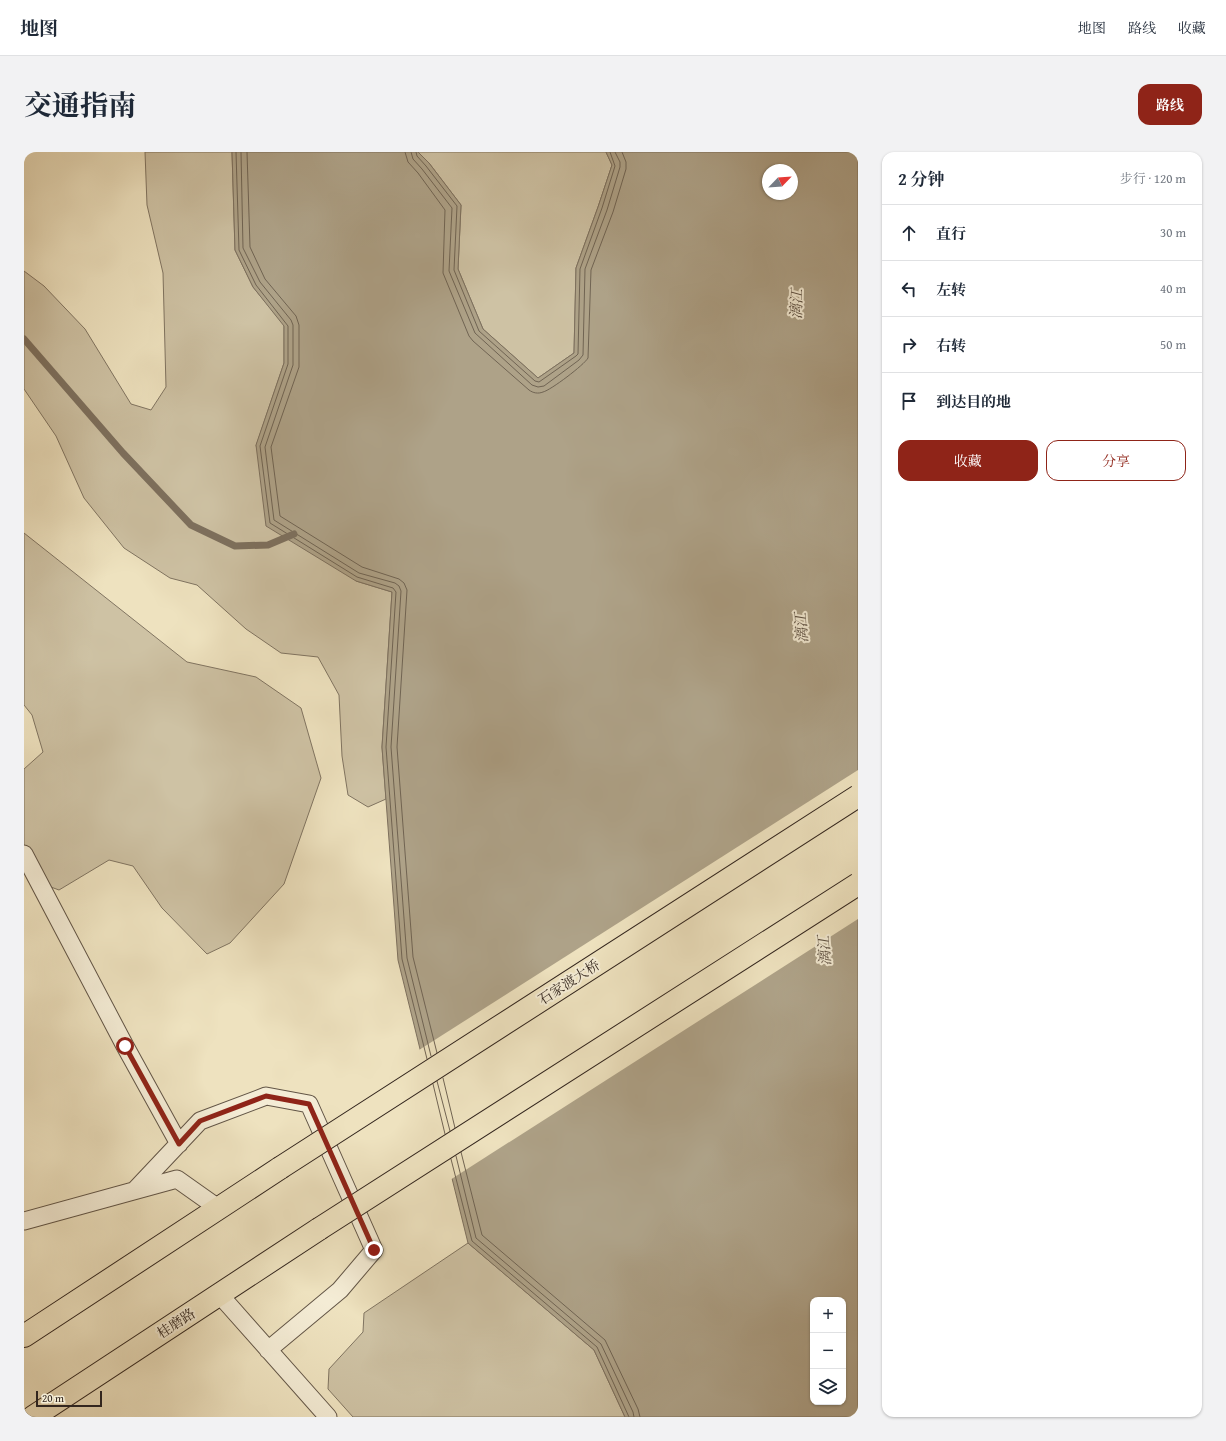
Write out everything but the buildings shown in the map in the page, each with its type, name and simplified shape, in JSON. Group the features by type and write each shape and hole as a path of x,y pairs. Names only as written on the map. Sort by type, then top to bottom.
{"main road":[{"name":"石家渡大桥","path":"218,1208 858,796"},
{"name":"桂磨路","path":"33,1417 319,1229 858,884"},
{"path":"24,1336 218,1208"}],"street":[{"path":"24,854 125,1046 179,1144"},
{"path":"135,1190 200,1121 266,1096 309,1104 374,1250 340,1290 268,1350"},
{"path":"24,1221 177,1179 218,1208"},
{"path":"219,1294 328,1417"}],"shaded area":[{"path":"145,152 232,152 235,250 253,287 284,325 284,363 256,446 356,581 392,592 382,747 386,799 368,807 348,795 342,756 339,695 318,657 281,653 246,629 197,585 170,578 124,548 84,498 56,436 24,389 24,271 44,286 85,329 131,404 151,410 166,387 163,273 147,205"},
{"path":"418,152 606,152 612,165 576,268 574,353 538,378 483,329 458,269 461,205 429,163"},
{"path":"24,533 187,662 256,677 301,708 321,778 284,884 230,943 207,954 162,908 133,866 109,860 59,890 40,883 24,855 24,769 43,752 32,715 24,705"},
{"path":"468,1243 594,1350 625,1417 353,1417 328,1389 329,1369 363,1332 364,1313"}],"water":[{"name":"漓江","path":"232,152 418,152 429,163 461,205 458,269 483,329 538,378 574,353 576,268 612,165 606,152 858,152 858,1417 625,1417 594,1350 468,1243 398,960 382,747 392,592 356,581 266,526 256,445 284,363 284,326 253,287 235,250"}],"pier":[{"path":"858,770 858,919 450,1180 419,1050"}],"waterway":[{"path":"24,339 123,453 191,525 235,546 268,545 294,534"}],"route":[{"path":"125,1046 179,1144 200,1121 266,1096 309,1104 374,1250"}]}
